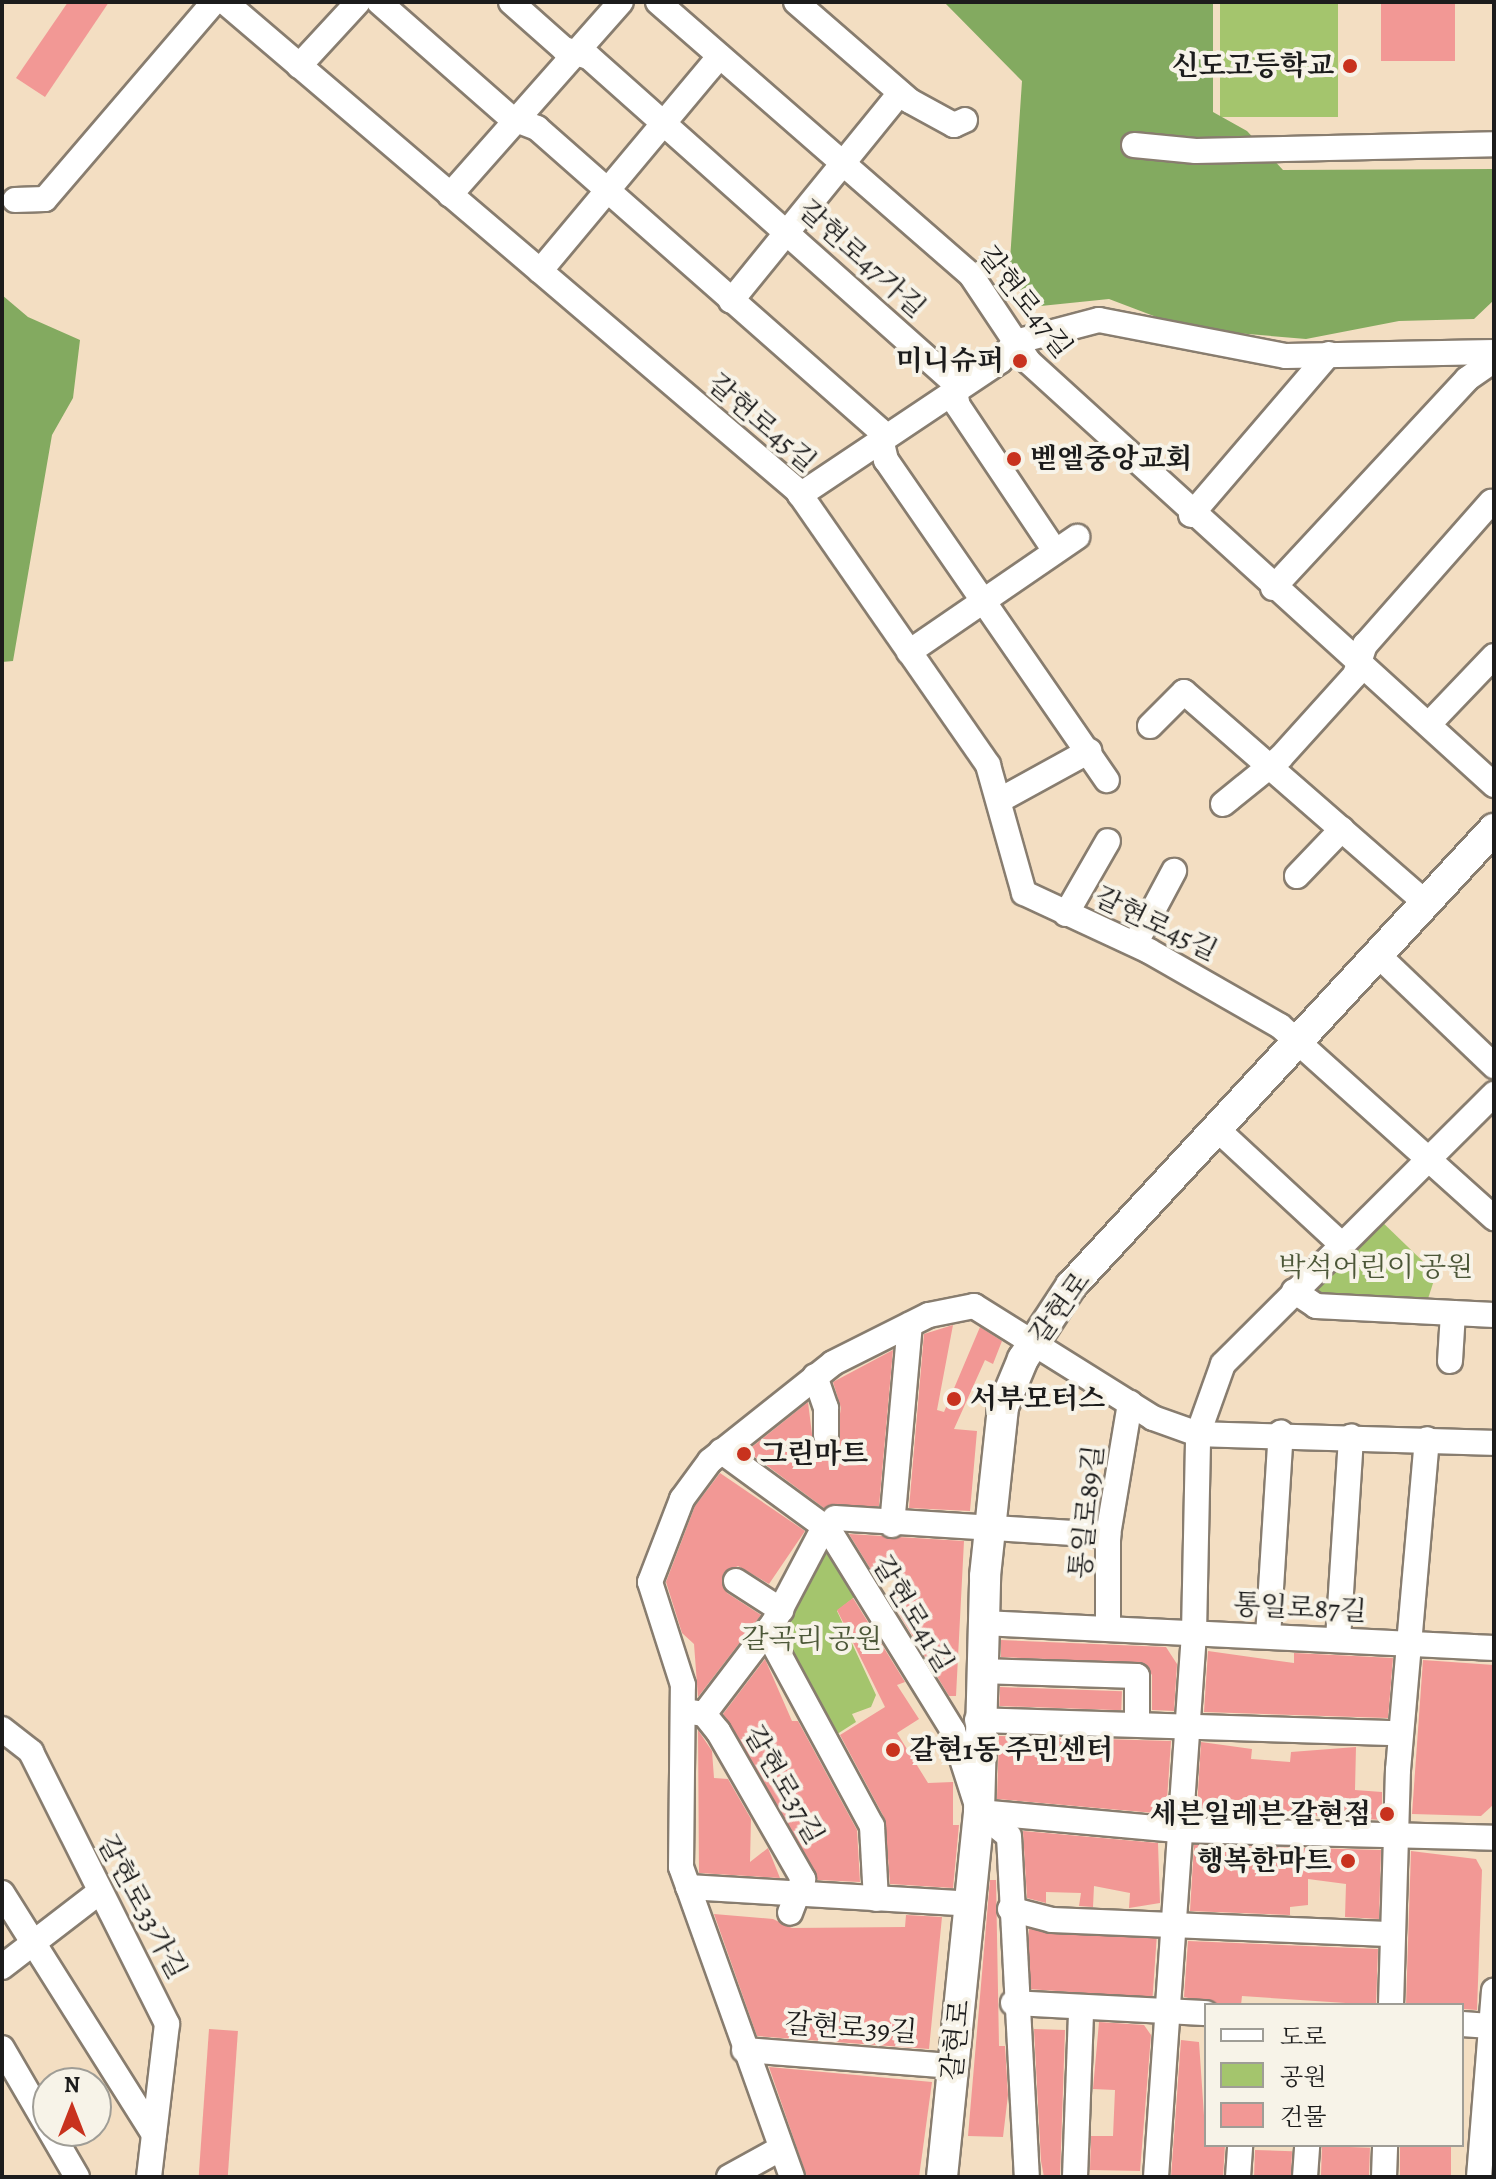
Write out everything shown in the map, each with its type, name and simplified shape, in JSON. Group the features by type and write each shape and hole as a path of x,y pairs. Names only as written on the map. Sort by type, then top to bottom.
{"main road":[{"name":"갈현로","path":"942,2177 979,1812 965,1725 980,1671 1003,1407 1032,1337 1071,1286 1494,829"}],"street":[{"path":"15,200 45,199 214,2"},
{"name":"갈현로45길","path":"225,2 800,495 988,765 1024,893 1135,944 1299,1042"},
{"path":"299,66 358,2"},
{"path":"379,2 608,191 879,430 886,460 1107,780"},
{"name":"갈현로47가길","path":"511,2 665,124 953,381 955,391 1055,551"},
{"path":"450,195 521,121 575,53 621,2"},
{"name":"갈현로47길","path":"658,2 971,275 1015,342 1191,515 1494,785"},
{"path":"796,2 900,93 954,125 965,120"},
{"path":"540,271 720,56"},
{"path":"731,301 785,230 900,93"},
{"path":"1134,145 1196,151 1494,144"},
{"path":"800,495 955,391 1015,342 1099,320 1286,356 1494,352"},
{"path":"1191,515 1329,354"},
{"path":"1273,588 1467,379 1494,360"},
{"path":"1223,804 1268,765 1355,675 1355,661 1491,502"},
{"path":"909,652 982,599 1077,537"},
{"path":"1429,724 1494,656"},
{"path":"1150,726 1184,692 1425,902"},
{"path":"1000,800 1089,751"},
{"path":"1297,876 1342,829"},
{"path":"1066,914 1108,841"},
{"path":"1135,944 1174,871"},
{"path":"1378,955 1494,1066"},
{"path":"1299,1042 1494,1218"},
{"path":"983,1623 1194,1633 1198,1434 1223,1364 1340,1243 1494,1094"},
{"path":"1218,1130 1340,1243"},
{"path":"1294,1291 1316,1306 1494,1315"},
{"path":"723,1449 809,1380 910,1325 974,1306 1032,1337 1130,1403 1198,1434 1281,1432 1494,1443"},
{"path":"1450,1361 1453,1313"},
{"path":"892,1525 910,1325"},
{"path":"809,1380 826,1435"},
{"name":"통일로89길","path":"1108,1628 1108,1535 1130,1403"},
{"path":"1268,1636 1281,1432"},
{"path":"1338,1639 1351,1436"},
{"path":"1391,2003 1388,1934 1408,1644 1427,1439"},
{"name":"갈현로41길","path":"723,1449 827,1528 965,1725"},
{"name":"갈현로37길","path":"723,1449 682,1499 653,1558 650,1582 673,1637 694,1713 803,1879 792,1907"},
{"path":"694,1713 767,1632 835,1518 892,1525 1108,1535"},
{"path":"736,1581 781,1610"},
{"path":"767,1632 872,1826 876,1899"},
{"name":"통일로87길","path":"1156,2177 1171,2011 1169,1920 1194,1633 1494,1648"},
{"path":"980,1671 1137,1676 1137,1723"},
{"name":"갈현로37길","path":"694,1713 681,1867 778,2150 792,2177"},
{"path":"965,1725 1184,1722 1401,1733"},
{"name":"갈현로33가길","path":"2,1729 31,1752 98,1893 167,2024 149,2177"},
{"path":"979,1812 1177,1830 1494,1838"},
{"path":"979,1812 1009,1836 1013,2003 1024,2068 1027,2177"},
{"path":"688,1887 792,1907 876,1899 970,1904"},
{"path":"2,1893 154,2134"},
{"path":"2,1967 98,1893"},
{"path":"1010,1909 1052,1920 1169,1920 1388,1934"},
{"path":"1479,2177 1494,1991"},
{"path":"1013,2003 1081,2011 1204,2013"},
{"path":"1075,2177 1081,2011"},
{"path":"1464,2024 1490,2026"},
{"path":"2,2048 77,2177"},
{"name":"갈현로39길","path":"744,2050 954,2066"},
{"path":"1238,2177 1240,2147"},
{"path":"1305,2177 1307,2147"},
{"path":"1384,2177 1385,2147"},
{"path":"729,2177 778,2150"}],"green space":[{"path":"944,2 1213,2 1213,112 1247,131 1283,170 1494,169 1494,300 1474,319 1399,321 1306,339 1188,329 1109,299 1031,307 1009,275 1022,81"},
{"path":"1220,2 1338,2 1338,117 1220,117"},
{"path":"2,295 28,317 80,340 73,398 52,435 13,661 2,662"},
{"name":"박석어린이 공원","path":"1378,1218 1436,1274 1426,1305 1320,1299 1305,1288"},
{"name":"갈곡리 공원","path":"826,1547 857,1595 837,1611 876,1695 871,1707 852,1714 856,1722 831,1738 767,1632"}],"building":[{"path":"68,2 109,2 45,97 16,78"},
{"path":"1381,2 1455,2 1455,61 1381,61"},
{"path":"953,1325 937,1410 944,1412 980,1327 1002,1341 993,1364 985,1360 954,1429 977,1431 970,1511 909,1508 924,1334"},
{"path":"893,1350 879,1506 824,1508 747,1451 808,1402 813,1442 834,1448 841,1408 833,1382"},
{"path":"720,1473 805,1531 769,1584 738,1566 723,1574 727,1593 761,1615 698,1697 694,1644 682,1633 666,1582 695,1506"},
{"path":"849,1534 964,1541 956,1696 949,1696 896,1609 894,1575 881,1586"},
{"path":"853,1598 905,1682 897,1685 919,1719 897,1733 928,1783 953,1782 953,1825 959,1825 953,1888 890,1884 885,1819 840,1735 885,1707 837,1610"},
{"path":"1001,1640 1166,1647 1177,1664 1174,1711 1152,1710 1152,1675 1144,1663 1001,1657"},
{"path":"1208,1651 1294,1663 1294,1653 1393,1658 1388,1718 1204,1712"},
{"path":"765,1659 792,1721 798,1721 857,1830 860,1882 818,1880 723,1714"},
{"path":"1423,1660 1494,1665 1493,1805 1481,1816 1412,1814"},
{"path":"1000,1687 1122,1691 1121,1710 999,1706"},
{"path":"698,1730 712,1751 714,1778 728,1779 751,1819 750,1862 768,1848 780,1878 699,1873"},
{"path":"999,1736 1171,1741 1166,1814 997,1799"},
{"path":"1201,1742 1252,1749 1251,1759 1290,1762 1291,1752 1356,1747 1355,1790 1382,1792 1382,1820 1197,1808"},
{"path":"1023,1831 1158,1843 1160,1903 1129,1908 1130,1893 1094,1886 1093,1907 1079,1906 1081,1893 1046,1892 1046,1903 1027,1898"},
{"path":"1194,1845 1381,1850 1379,1919 1345,1917 1346,1884 1308,1879 1308,1905 1290,1907 1290,1915 1190,1911"},
{"path":"1411,1851 1476,1859 1482,1870 1477,2010 1464,2009 1464,2003 1406,2003"},
{"path":"990,1880 996,1880 999,2046 1005,2046 1008,2095 1003,2137 968,2136"},
{"path":"714,1914 773,1919 792,1928 905,1927 906,1915 942,1917 929,2049 757,2036"},
{"path":"1029,1929 1157,1938 1153,1998 1025,1989"},
{"path":"1188,1941 1378,1949 1376,2003 1242,1996 1241,2003 1210,2003 1184,1997"},
{"path":"1099,2022 1144,2025 1151,2035 1140,2171 1090,2170 1091,2136 1113,2136 1115,2090 1093,2089"},
{"path":"209,2029 238,2031 228,2177 199,2177"},
{"path":"1034,2029 1065,2030 1060,2177 1044,2177 1041,2161"},
{"path":"1181,2040 1199,2042 1204,2147 1225,2147 1223,2177 1171,2177"},
{"path":"769,2067 932,2082 919,2177 807,2177"},
{"path":"1322,2147 1370,2148 1369,2177 1321,2175"},
{"path":"1400,2147 1451,2147 1451,2177 1400,2177"},
{"path":"1255,2150 1292,2151 1291,2177 1254,2177"}],"place":[{"name":"신도고등학교","path":"1350,66"},
{"name":"미니슈퍼","path":"1020,361"},
{"name":"벧엘중앙교회","path":"1014,459"},
{"name":"서부모터스","path":"954,1399"},
{"name":"그린마트","path":"744,1454"},
{"name":"갈현1동 주민센터","path":"893,1750"},
{"name":"세븐일레븐 갈현점","path":"1387,1814"},
{"name":"행복한마트","path":"1348,1861"}]}
